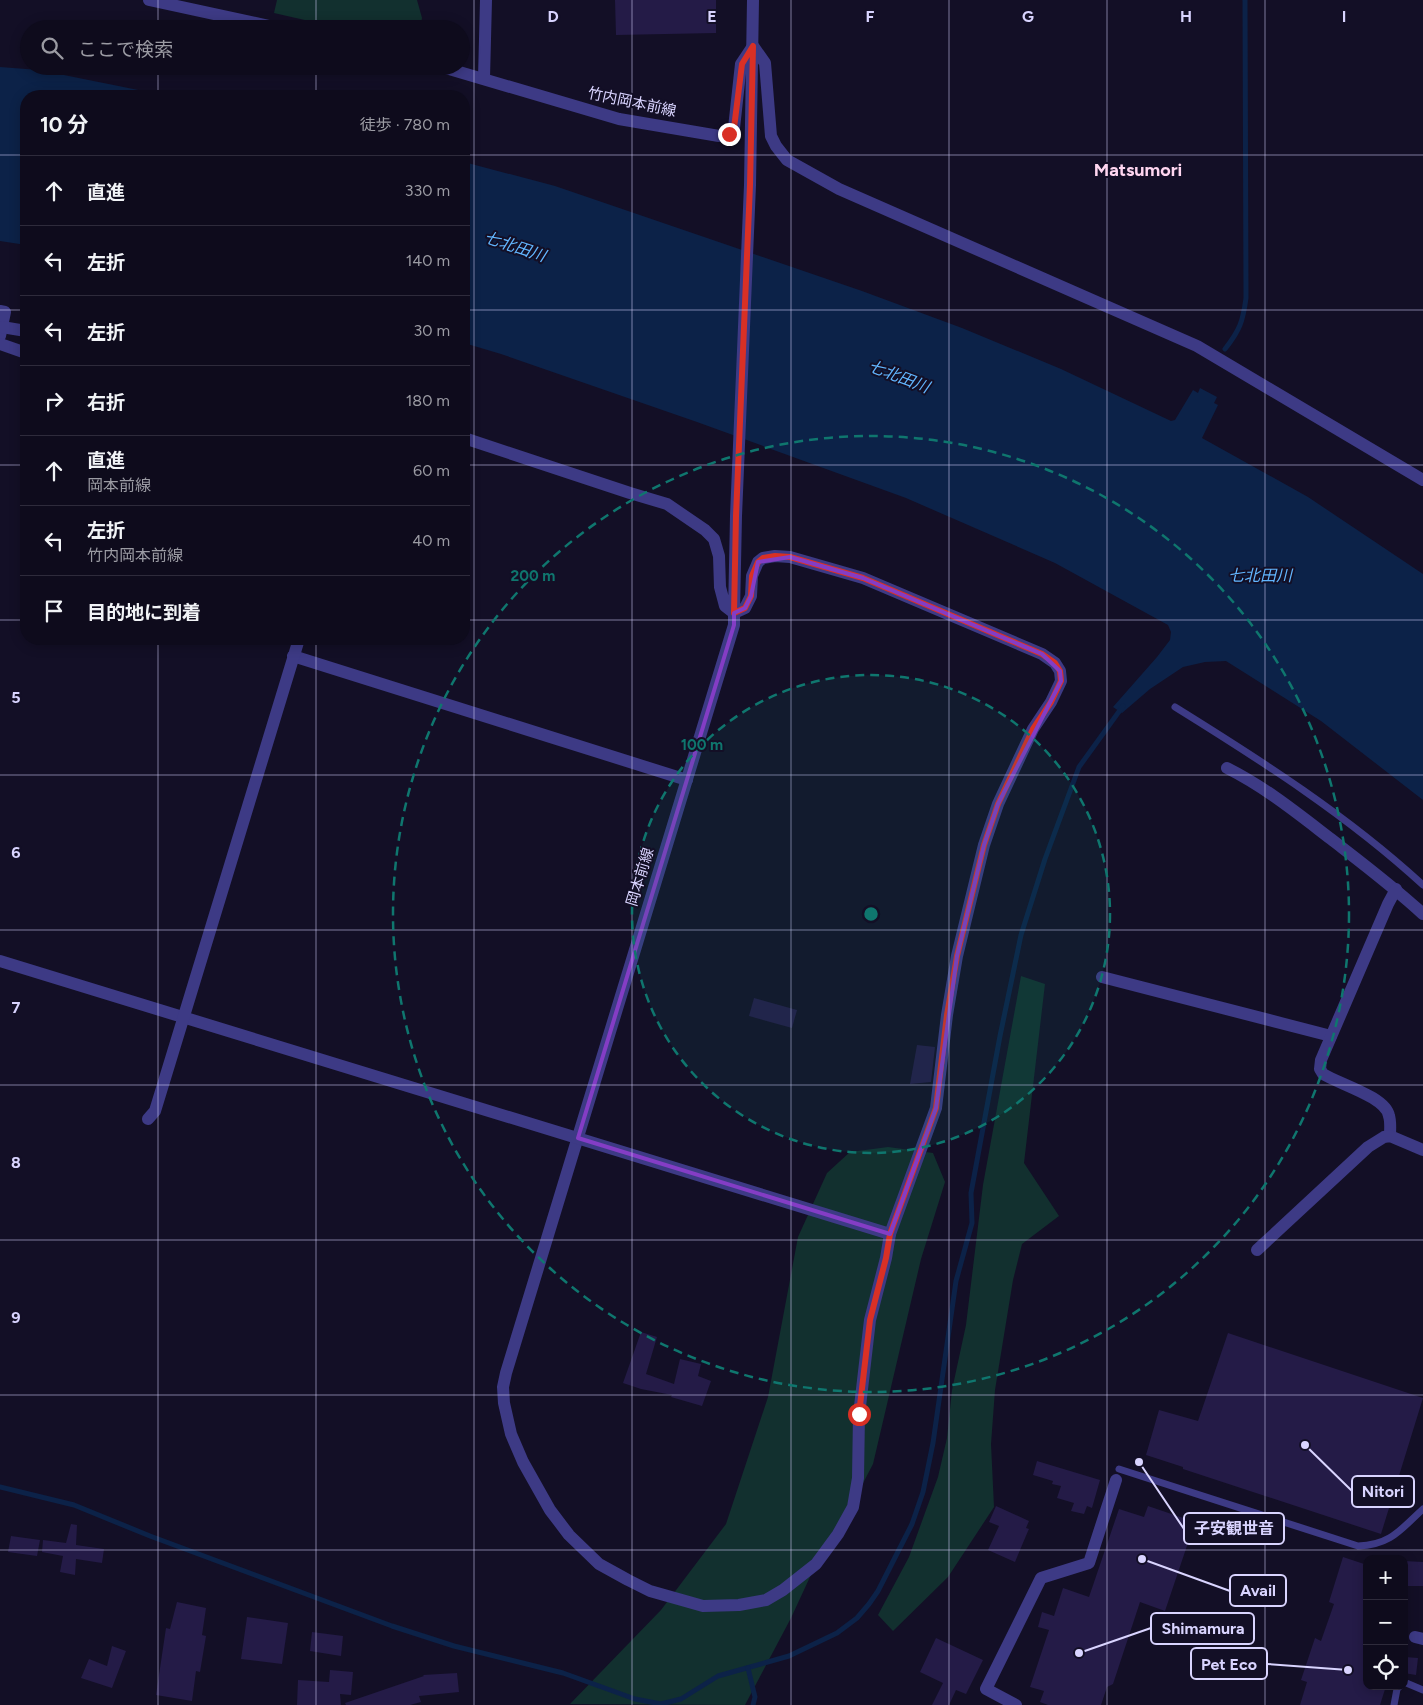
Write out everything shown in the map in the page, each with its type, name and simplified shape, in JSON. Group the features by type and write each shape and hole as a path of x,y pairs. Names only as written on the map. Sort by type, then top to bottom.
{"street":[{"path":"149,0 241,20"},
{"path":"484,78 486,0"},
{"path":"734,619 736,516 750,185 753,0"},
{"path":"753,46 764,63 771,136 787,160 839,189 1197,346 1423,480"},
{"name":"竹内岡本前線","path":"470,74 618,119 719,136 729,134 734,128 742,64 753,46"},
{"path":"0,311 5,312 1,331 20,331"},
{"path":"0,344 20,351"},
{"path":"470,440 666,504 705,530 714,539 720,556 720,587 725,606 734,619"},
{"name":"岡本前線","path":"775,556 790,557 863,578 1042,654 1055,663 1060,671 1061,681 1051,702 1033,729 998,804 984,845 957,956 947,1015 936,1108 890,1234 886,1258 870,1320 859,1414 858,1478 853,1506 838,1534 816,1564 783,1590 766,1600 739,1605 703,1606 650,1591 599,1564 569,1535 550,1510 523,1462 512,1434 504,1403 503,1387 506,1373 687,780 734,619 745,608 751,596 752,576 758,562 763,558 775,556"},
{"path":"148,1119 155,1111 297,645"},
{"path":"293,656 687,780"},
{"path":"1227,768 1253,781 1285,804 1396,889 1423,914"},
{"path":"1390,1136 1389,1114 1383,1105 1375,1099 1323,1074 1320,1069 1321,1060 1331,1036 1396,889"},
{"path":"0,961 890,1234"},
{"path":"1102,977 1331,1036"},
{"path":"1257,1250 1368,1148 1384,1138 1390,1136 1423,1150"},
{"path":"1016,1705 986,1689 1041,1578 1089,1562 1117,1474"}],"lane":[{"path":"1175,707 1252,755 1338,815 1423,886"},
{"path":"1117,1474 1358,1546 1373,1546 1390,1539 1423,1509"},
{"path":"1408,1684 1423,1690"},
{"path":"1394,1705 1396,1690"}],"highlighted area":[{"path":"790,557 863,578 1042,654 1060,671 1061,681 998,804 984,845 957,956 936,1108 890,1234 578,1138 734,625 734,613 745,608 751,596 758,562"}],"green space":[{"path":"277,0 417,0 422,18 422,20 305,20 274,13"},
{"path":"1021,976 1045,984 1024,1163 1059,1216 1022,1244 1013,1280 995,1390 991,1444 994,1507 948,1577 893,1631 878,1615 909,1557 938,1477 947,1438 952,1390 966,1325 983,1185"},
{"path":"888,1147 933,1153 945,1182 921,1259 873,1464 832,1543 816,1564 791,1618 745,1705 570,1704 661,1610 726,1524 768,1397 798,1237 827,1173 850,1152"}],"water":[{"path":"0,67 20,69 20,75 64,75 138,90 20,90 20,244 0,241"},
{"name":"七北田川","path":"470,164 555,186 862,291 962,328 1061,369 1171,421 1175,420 1193,390 1198,393 1200,388 1217,397 1214,403 1218,405 1202,438 1308,497 1423,574 1423,800 1321,721 1226,661 1205,662 1183,667 1150,689 1122,713 1113,707 1170,640 1171,632 1168,625 1055,563 906,498 697,422 470,345"}],"building":[{"path":"615,0 716,0 716,33 616,35"},
{"path":"754,998 797,1010 792,1028 749,1016"},
{"path":"917,1045 935,1047 931,1082 910,1084"},
{"path":"641,1332 657,1337 646,1374 674,1384 680,1359 701,1364 698,1376 711,1381 702,1406 671,1397 672,1395 641,1389 623,1383"},
{"path":"1228,1333 1423,1398 1381,1534 1146,1455 1159,1410 1198,1421"},
{"path":"1037,1461 1100,1480 1092,1508 1087,1506 1084,1514 1071,1511 1074,1503 1057,1498 1061,1486 1052,1484 1053,1481 1033,1475"},
{"path":"996,1506 1029,1521 1026,1528 1029,1529 1015,1562 988,1550 999,1526 989,1522"},
{"path":"1148,1506 1195,1522 1165,1611 1140,1602 1113,1684 1107,1687 1101,1705 1048,1705 1040,1702 1044,1691 1030,1687 1049,1630 1038,1627 1042,1612 1054,1616 1063,1588 1089,1597 1119,1509 1144,1517"},
{"path":"71,1524 77,1525 76,1545 104,1549 102,1563 76,1559 75,1575 60,1572 63,1556 42,1552 43,1540 66,1543"},
{"path":"11,1536 40,1540 37,1556 8,1552"},
{"path":"1343,1557 1363,1564 1363,1690 1385,1690 1380,1705 1300,1705 1307,1682 1301,1680 1315,1638 1321,1641 1334,1604 1329,1602"},
{"path":"1408,1561 1423,1562 1423,1586 1408,1586"},
{"path":"177,1602 206,1608 202,1635 206,1636 200,1672 196,1671 192,1701 156,1695 166,1628 170,1629"},
{"path":"247,1617 288,1623 282,1664 241,1659"},
{"path":"312,1632 343,1636 341,1656 310,1651"},
{"path":"936,1638 983,1660 966,1694 956,1690 949,1705 932,1705 943,1683 920,1672"},
{"path":"112,1646 126,1651 112,1688 81,1678 89,1659 107,1666"},
{"path":"1408,1657 1418,1658 1416,1675 1408,1674"},
{"path":"330,1670 353,1672 351,1695 340,1694 341,1705 297,1705 298,1680 329,1682"},
{"path":"457,1673 459,1692 419,1696 421,1702 410,1705 346,1705 345,1703 423,1675"}],"waterway":[{"path":"1225,349 1240,325 1246,298 1245,0"},
{"path":"0,1487 74,1505 150,1536 392,1626 454,1646 563,1673 635,1699 661,1704 681,1699 718,1676 789,1656 837,1633 857,1618 878,1591 912,1524 923,1492 933,1443 956,1281 972,1223 971,1193 1021,935 1045,859 1079,767 1123,706"},
{"path":"748,1668 755,1697 753,1705"}],"place":[{"name":"Nitori","path":"1305,1445"},
{"name":"子安観世音","path":"1139,1462"},
{"name":"Avail","path":"1142,1559"},
{"name":"Shimamura","path":"1079,1653"},
{"name":"Pet Eco","path":"1348,1670"}],"district":[{"name":"Matsumori","path":"1138,170"}],"route":[{"path":"729,134 734,128 742,64 753,46 750,185 736,516 734,613 745,608 751,596 752,576 758,562 763,558 775,556 790,557 863,578 1042,654 1055,663 1060,671 1061,681 1051,702 1033,729 998,804 984,845 957,956 942,1049 936,1108 890,1234 886,1258 870,1320 859,1414"}]}
